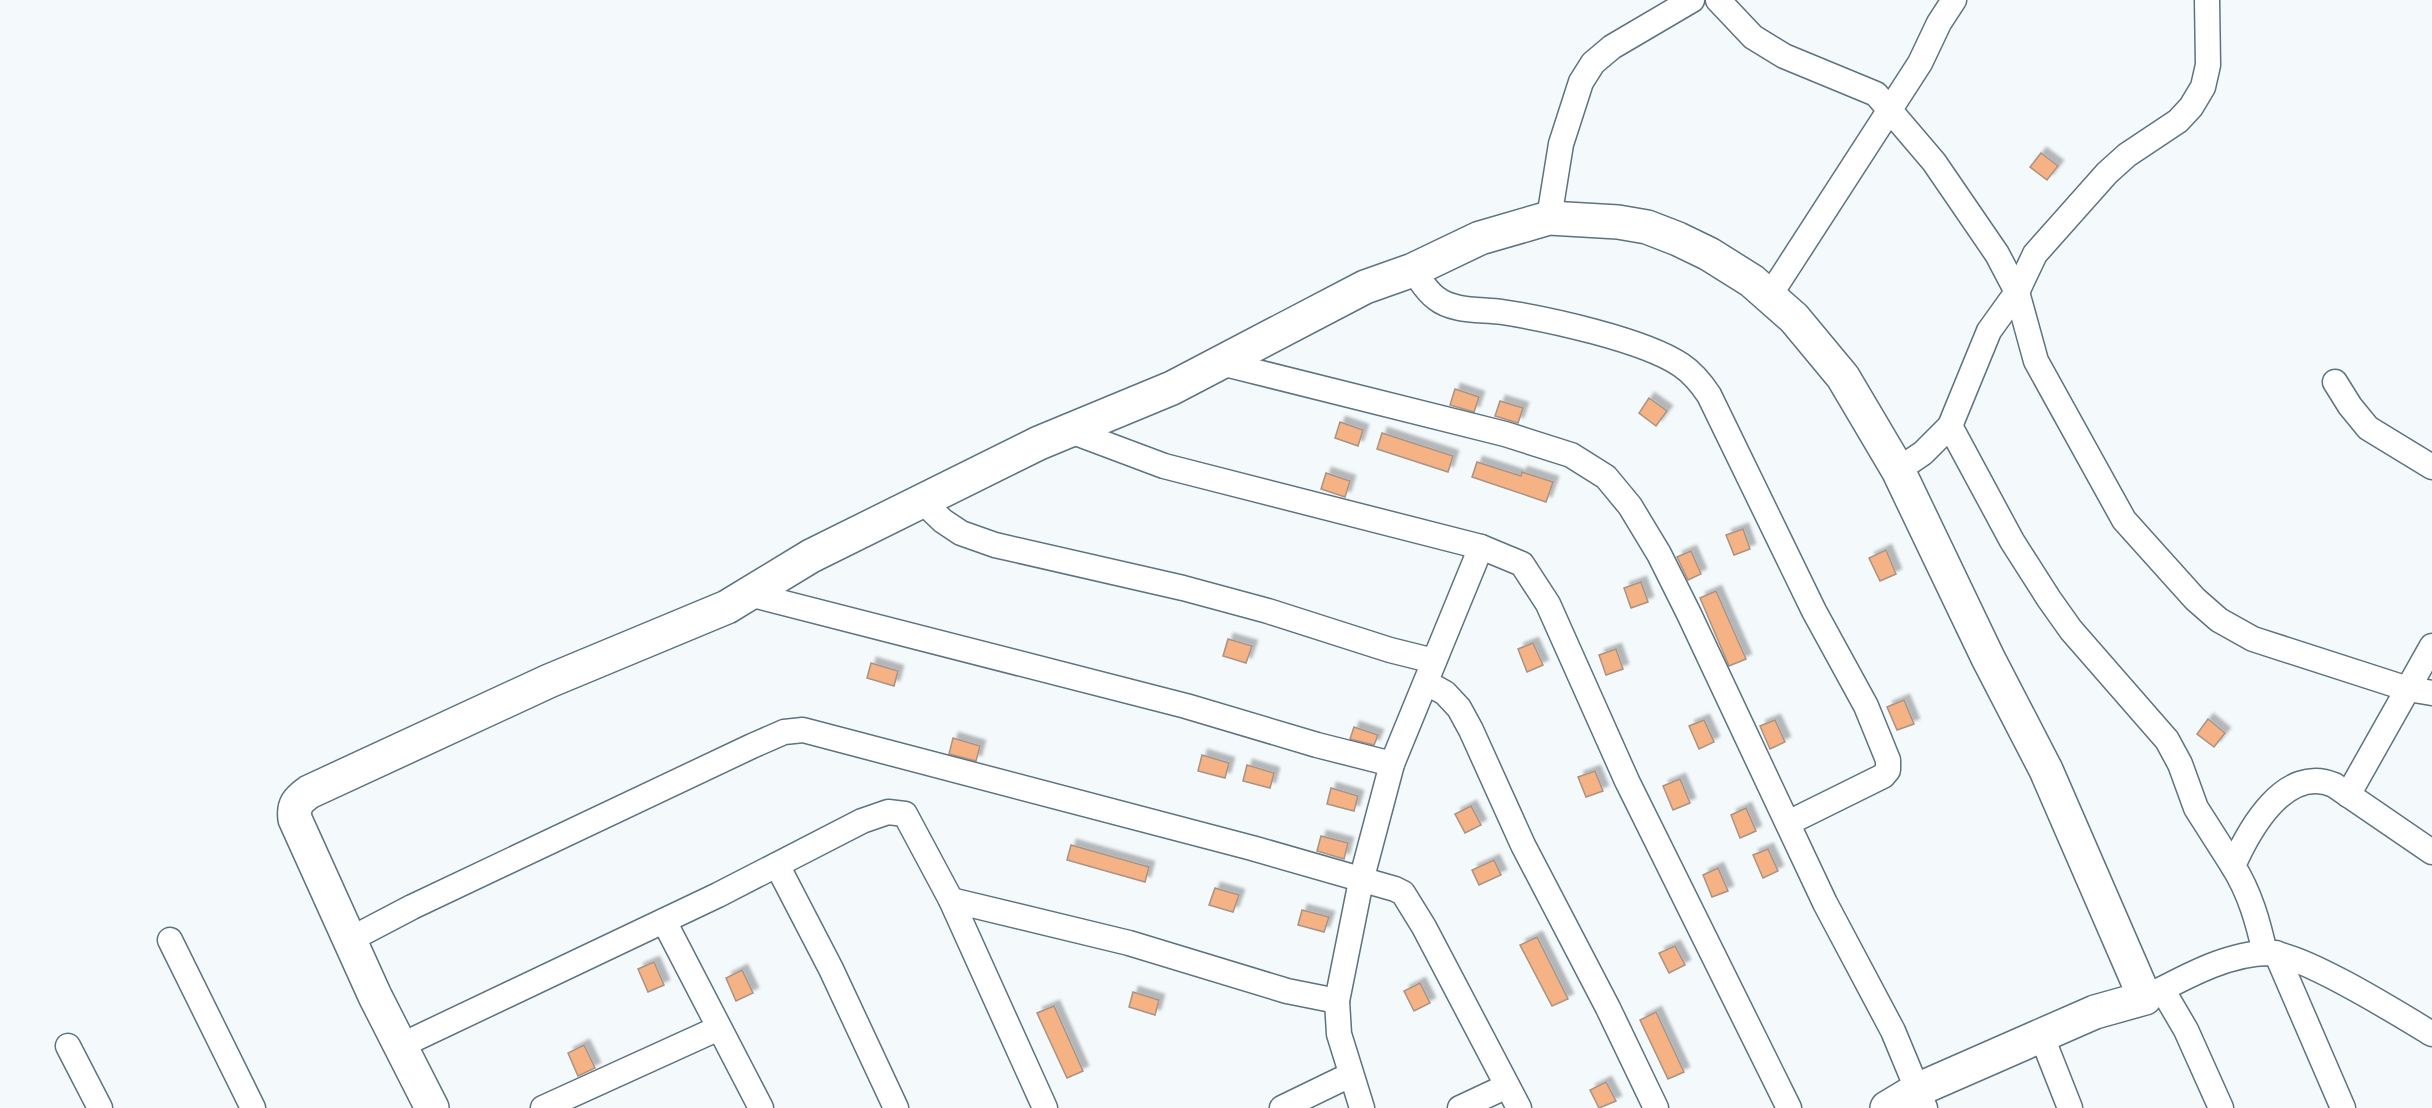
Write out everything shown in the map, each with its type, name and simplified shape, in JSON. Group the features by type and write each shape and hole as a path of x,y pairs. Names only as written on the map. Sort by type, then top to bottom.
{"street":[{"path":"1549,218 1561,144 1581,82 1593,63 1612,47 1692,0"},
{"path":"1718,0 1753,37 1784,56 1876,94 1934,162 1997,254 2017,292 2036,361 2124,520 2195,599 2219,620 2253,639 2408,689 2432,693"},
{"path":"1770,295 1920,63 1939,23 1954,0"},
{"path":"1898,470 1923,453 1950,426 1989,331 2017,292 2035,254 2107,173 2137,148 2178,121 2191,107 2203,87 2208,65 2207,0"},
{"path":"432,1108 400,1046 295,819 293,809 298,800 309,792 427,735 549,681 698,620 749,594 811,556 1068,430 1172,388 1342,297 1413,270 1480,238 1549,218 1618,222 1647,227 1709,254 1770,295 1794,318 1843,377 1898,470 2153,993 2186,1030 2222,1108"},
{"path":"1413,270 1437,300 1455,306 1503,312 1605,335 1648,349 1680,364 1696,377 1709,394 1814,611 1866,706 1888,760 1888,770 1882,776 1788,823"},
{"path":"1221,363 1505,434 1571,455 1606,477 1630,506 1659,554 1836,924 1893,1031 1921,1099"},
{"path":"2336,382 2350,406 2368,428 2432,468"},
{"path":"1950,426 2012,541 2049,599 2071,630 2167,740 2180,764 2196,808 2244,884 2271,953 2343,1108"},
{"path":"1068,430 1164,466 1481,547 1522,564 1548,604 1627,781 1789,1108"},
{"path":"922,501 961,533 995,545 1183,588 1268,611 1390,650 1430,672 1471,730 1518,835 1608,1008 1656,1108"},
{"path":"1362,1108 1339,1034 1337,1001 1361,881 1392,764 1481,547"},
{"path":"749,594 1186,706 1306,742 1392,764"},
{"path":"2348,795 2432,646"},
{"path":"351,939 412,907 752,746 784,732 803,730 1252,848 1395,889 1410,904 1519,1108"},
{"path":"2233,866 2250,832 2272,804 2292,786 2307,781 2322,780 2432,852"},
{"path":"400,1046 664,921 862,821 888,812 905,814 951,900 1045,1108"},
{"path":"777,865 831,969 896,1108"},
{"path":"951,900 1129,943 1287,991 1337,1001"},
{"path":"664,921 761,1108"},
{"path":"170,940 253,1108"},
{"path":"1887,1108 1921,1099 2095,1012 2153,993 2199,971 2236,958 2271,953 2304,962 2432,1034"},
{"path":"543,1108 719,1028"},
{"path":"2042,1037 2070,1108"},
{"path":"68,1046 100,1108"},
{"path":"1282,1108 1350,1075"},
{"path":"1460,1108 1507,1086"}],"building":[{"path":"2041,153 2058,166 2047,180 2030,167"},
{"path":"1455,389 1479,397 1474,412 1450,405"},
{"path":"1649,398 1667,411 1656,426 1639,413"},
{"path":"1500,401 1523,408 1518,423 1495,416"},
{"path":"1340,422 1363,430 1358,446 1335,438"},
{"path":"1382,433 1453,456 1448,472 1377,449"},
{"path":"1477,462 1521,476 1522,472 1553,482 1546,502 1472,477"},
{"path":"1326,473 1350,481 1345,497 1321,489"},
{"path":"1743,529 1750,549 1734,555 1726,535"},
{"path":"1886,550 1896,574 1880,581 1869,558"},
{"path":"1691,551 1701,574 1688,580 1677,557"},
{"path":"1641,582 1648,602 1631,608 1624,588"},
{"path":"1716,591 1746,659 1729,666 1700,598"},
{"path":"1228,639 1252,646 1246,663 1223,656"},
{"path":"1533,643 1543,665 1527,672 1518,649"},
{"path":"1616,649 1623,669 1606,675 1599,655"},
{"path":"871,663 898,671 894,686 867,678"},
{"path":"1904,700 1914,724 1897,730 1887,707"},
{"path":"2208,719 2225,733 2214,747 2197,734"},
{"path":"1704,720 1714,742 1699,749 1689,726"},
{"path":"1775,720 1785,742 1770,749 1760,726"},
{"path":"1354,727 1378,735 1374,745 1350,739"},
{"path":"953,738 980,746 976,761 949,754"},
{"path":"1202,755 1229,763 1225,778 1198,771"},
{"path":"1247,765 1274,773 1270,788 1243,781"},
{"path":"1595,771 1603,791 1586,797 1578,777"},
{"path":"1680,779 1690,803 1673,810 1663,786"},
{"path":"1331,788 1358,796 1354,811 1327,804"},
{"path":"1471,806 1481,825 1465,833 1455,814"},
{"path":"1746,808 1756,831 1740,838 1731,815"},
{"path":"1321,836 1348,843 1344,859 1317,851"},
{"path":"1071,845 1149,867 1145,882 1067,860"},
{"path":"1768,849 1778,871 1763,878 1753,855"},
{"path":"1494,860 1501,875 1479,885 1472,870"},
{"path":"1718,868 1728,891 1712,897 1703,875"},
{"path":"1215,888 1239,895 1233,912 1209,905"},
{"path":"1302,910 1329,917 1324,932 1298,925"},
{"path":"1537,937 1568,999 1552,1006 1520,945"},
{"path":"1675,946 1685,965 1669,973 1659,953"},
{"path":"654,962 664,985 648,992 638,969"},
{"path":"742,970 753,993 736,1001 726,978"},
{"path":"1420,983 1430,1003 1414,1011 1404,991"},
{"path":"1133,992 1159,1000 1155,1015 1129,1007"},
{"path":"1054,1006 1083,1071 1067,1078 1037,1013"},
{"path":"1656,1012 1684,1072 1668,1079 1640,1020"},
{"path":"584,1045 595,1068 578,1076 568,1053"},
{"path":"1606,1082 1616,1101 1599,1108 1590,1090"}]}
